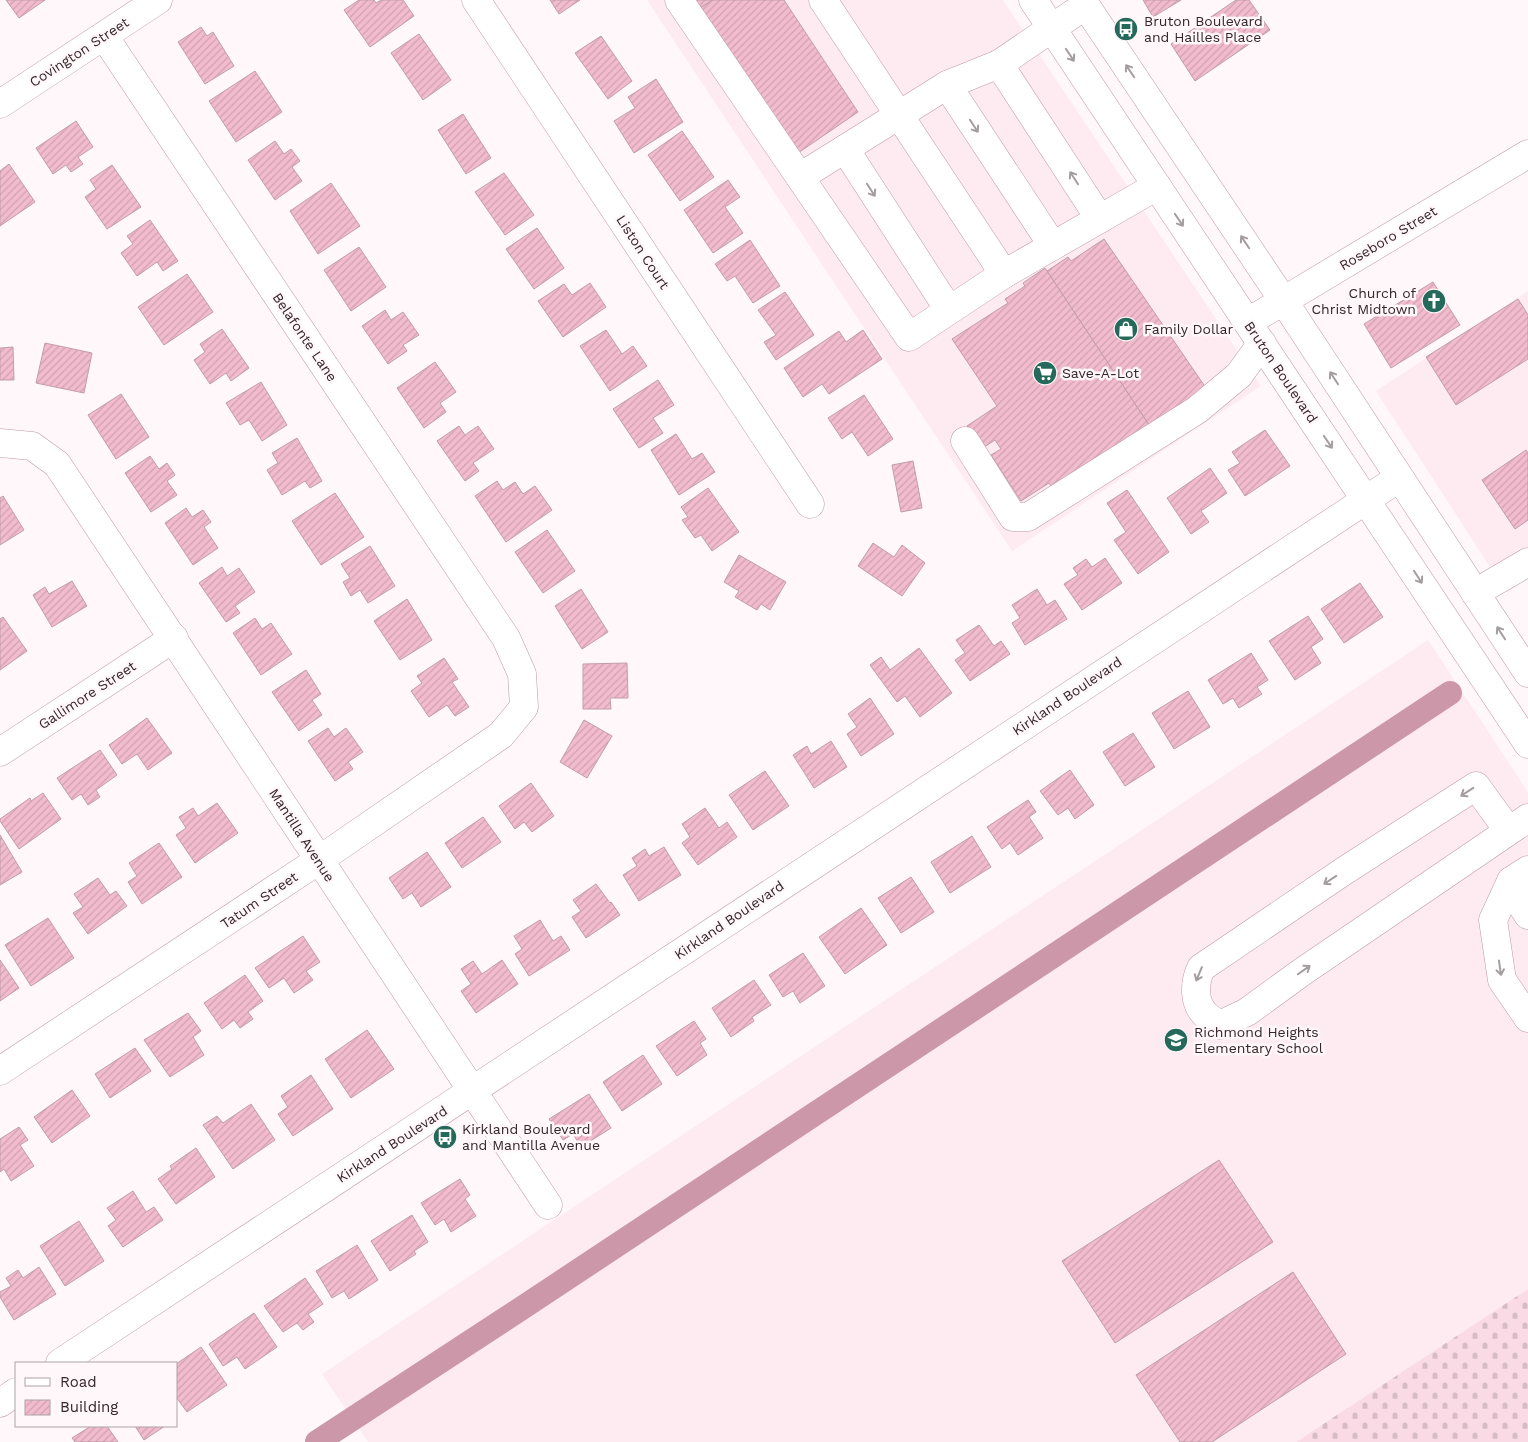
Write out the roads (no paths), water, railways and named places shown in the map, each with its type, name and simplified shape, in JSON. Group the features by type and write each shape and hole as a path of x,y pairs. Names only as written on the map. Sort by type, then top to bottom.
{"street":[{"name":"Covington Street","path":"0,104 158,0"},
{"name":"Liston Court","path":"476,0 810,504"},
{"path":"679,0 909,337 1004,274 1157,186"},
{"path":"823,0 1004,274"},
{"name":"Bruton Boulevard","path":"1033,0 1528,744"},
{"path":"800,177 947,85 999,64 1052,28 1084,3 1283,300 1528,673"},
{"name":"Belafonte Lane","path":"104,36 506,638"},
{"path":"999,64 1100,219"},
{"path":"947,85 1053,246"},
{"path":"845,149 949,310"},
{"name":"Roseboro Street","path":"1254,333 1283,300 1528,154"},
{"path":"965,441 1014,517 1028,517 1197,410 1239,375 1254,333"},
{"name":"Mantilla Avenue","path":"0,443 32,446 57,464 548,1205"},
{"name":"Kirkland Boulevard","path":"62,1362 1399,478"},
{"path":"1475,593 1528,562"},
{"name":"Gallimore Street","path":"0,752 174,638"},
{"name":"Tatum Street","path":"0,1072 319,860 501,735 524,707 522,674 506,638"},
{"path":"1476,786 1518,824 1302,972 1247,1012 1220,1025 1206,1015 1198,1003 1195,988 1197,976 1201,968 1476,786"},
{"path":"1519,875 1519,901 1528,915"},
{"path":"1519,875 1493,920 1502,980 1528,1018"},
{"path":"0,1403 15,1393"}],"waterway":[{"path":"317,1442 1450,693"}],"place":[{"name":"Bruton Boulevard and Hailles Place","path":"1126,29"},
{"name":"Church of Christ Midtown","path":"1434,301"},
{"name":"Family Dollar","path":"1126,329"},
{"name":"Save-A-Lot","path":"1045,373"},
{"name":"Richmond Heights Elementary School","path":"1176,1040"},
{"name":"Kirkland Boulevard and Mantilla Avenue","path":"445,1137"}]}
